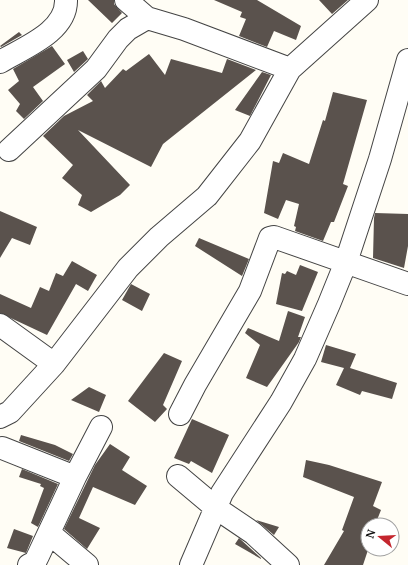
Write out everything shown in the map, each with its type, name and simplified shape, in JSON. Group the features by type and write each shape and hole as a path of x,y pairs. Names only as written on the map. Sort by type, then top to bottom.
{"street":[{"path":"0,62 50,32 61,20 67,7 66,0"},
{"path":"126,0 147,18 184,29 290,69"},
{"path":"75,477 1,452 5,414 54,364 128,268 159,237 207,196 250,141 290,69 367,0"},
{"path":"9,150 96,69 118,39 128,29 147,18"},
{"path":"191,565 222,493 281,402 305,359 346,262 380,159 408,60"},
{"path":"180,414 250,291 270,238 274,237 408,284"},
{"path":"0,325 54,364"},
{"path":"29,565 34,562 38,556 75,477 101,428"},
{"path":"178,476 216,508 253,533 279,555 288,565"},
{"path":"49,533 87,565"}],"building":[{"path":"88,0 114,0 114,4 122,13 112,23"},
{"path":"214,0 257,0 301,26 296,40 274,31 267,47 239,36 246,19 240,17 242,12"},
{"path":"319,0 348,0 332,14"},
{"path":"19,32 22,35 1,47 0,46"},
{"path":"52,46 65,64 33,87 43,101 24,119 16,111 20,104 8,90 19,81 13,69"},
{"path":"83,51 88,59 74,72 67,60"},
{"path":"149,54 165,75 171,59 222,73 227,59 256,70 163,144 151,167 78,130 130,185 120,195 91,212 78,205 82,195 62,178 73,165 43,136 64,116 93,101 87,95 101,81 105,88 123,69 126,71"},
{"path":"262,72 271,75 250,116 235,110"},
{"path":"333,92 367,100 343,184 348,186 334,222 331,222 323,241 295,231 296,227 294,226 299,204 286,200 278,219 264,213 273,161 279,163 283,153 309,164 323,120 325,121"},
{"path":"0,211 37,227 30,245 12,238 0,258"},
{"path":"375,213 408,214 408,246 404,268 373,258"},
{"path":"199,238 249,259 242,276 195,246"},
{"path":"72,261 97,275 88,291 76,284 47,335 0,313 0,294 31,308 40,287 49,291 56,273 63,276"},
{"path":"300,265 318,272 302,311 276,304 282,273 285,274 287,271 296,275"},
{"path":"131,284 150,294 142,311 122,300"},
{"path":"288,311 305,317 298,337 301,337 299,342 267,387 246,378 260,345 245,333 248,328 279,341"},
{"path":"326,345 356,354 350,368 397,383 392,399 362,391 360,395 336,385 344,368 321,362"},
{"path":"164,353 182,361 163,405 167,409 155,422 128,401"},
{"path":"89,387 106,395 99,412 71,400"},
{"path":"192,419 229,435 212,473 191,461 189,464 174,458"},
{"path":"21,435 55,445 73,454 69,461 19,441"},
{"path":"110,444 130,457 122,470 147,486 135,505 93,487 79,518 100,528 87,549 64,529 95,465"},
{"path":"306,460 329,465 382,482 373,506 381,510 378,517 360,517 360,557 366,557 363,565 324,565 344,531 342,530 354,497 303,477"},
{"path":"22,469 58,484 38,527 31,523 44,488 40,486 41,484 19,477"},
{"path":"256,520 279,527 274,535"},
{"path":"14,529 33,536 26,553 7,548"},
{"path":"239,538 261,558 261,559 235,544"}]}
